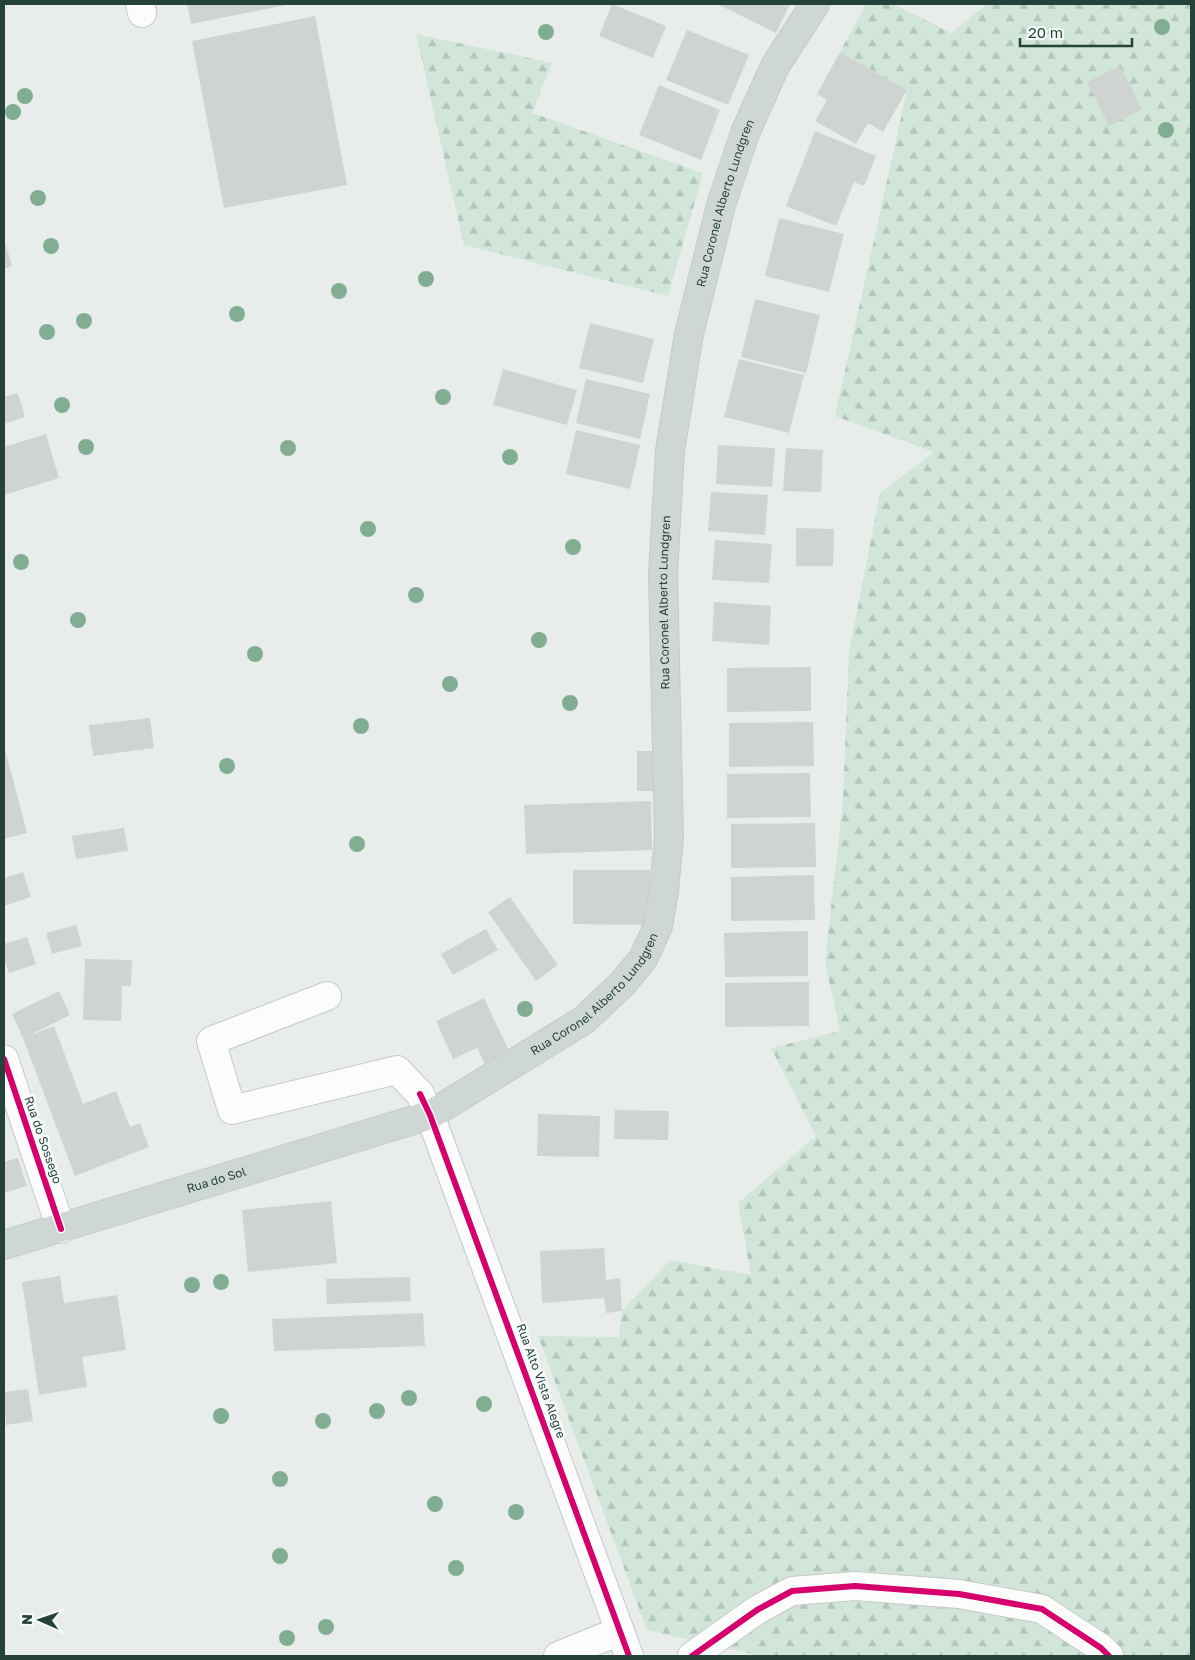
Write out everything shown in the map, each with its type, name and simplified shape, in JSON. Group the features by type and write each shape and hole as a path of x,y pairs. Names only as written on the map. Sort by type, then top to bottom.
{"main road":[{"name":"Rua Coronel Alberto Lundgren","path":"425,1104 584,1020 622,984 643,959 658,926 664,891 669,837 663,565 670,451 689,334 721,205 745,133 775,66 815,4"},
{"name":"Rua do Sol","path":"4,1245 61,1229 425,1104"}],"street":[{"path":"327,996 211,1041 232,1110 397,1070 425,1104"},
{"name":"Rua do Sossego","path":"4,1059 61,1229"},
{"name":"Rua Alto Vista Alegre","path":"425,1104 629,1656"},
{"path":"692,1656 757,1610 792,1591 855,1586 959,1594 1042,1609 1101,1648 1109,1656"},
{"path":"558,1656 620,1631"}],"green space":[{"path":"866,4 893,4 951,33 987,4 1191,4 1191,1656 760,1656 647,1630 538,1336 619,1337 622,1311 670,1260 751,1275 738,1203 816,1136 771,1048 840,1031 825,962 843,800 849,652 880,493 934,452 835,416 907,90 840,52"},
{"path":"416,34 552,63 532,113 703,173 668,296 464,245"}],"building":[{"path":"187,4 286,4 286,5 191,24"},
{"path":"612,4 666,26 653,58 599,36"},
{"path":"717,4 790,4 776,33"},
{"path":"315,16 347,185 224,208 192,41"},
{"path":"687,30 749,55 728,105 666,80"},
{"path":"840,52 907,90 883,132 868,123 856,144 815,121 827,100 817,94"},
{"path":"1120,66 1142,109 1109,126 1087,82"},
{"path":"659,85 720,110 701,160 639,135"},
{"path":"815,131 876,156 864,186 854,182 836,226 786,206"},
{"path":"779,218 844,234 829,292 765,276"},
{"path":"4,239 12,266 4,269"},
{"path":"755,299 820,315 806,373 741,357"},
{"path":"590,323 654,339 643,383 579,368"},
{"path":"739,359 804,375 789,433 724,417"},
{"path":"503,369 577,390 567,425 493,405"},
{"path":"586,379 650,394 640,439 576,423"},
{"path":"18,393 25,417 4,424 4,397"},
{"path":"576,430 640,445 630,489 566,474"},
{"path":"46,434 59,478 4,495 4,447"},
{"path":"718,445 775,448 772,487 716,484"},
{"path":"786,448 823,450 821,492 783,491"},
{"path":"711,492 768,495 765,535 708,531"},
{"path":"796,528 834,529 833,566 796,566"},
{"path":"715,540 772,544 769,583 712,580"},
{"path":"714,602 771,606 769,645 712,641"},
{"path":"811,667 811,711 727,712 727,668"},
{"path":"150,718 154,748 93,756 89,725"},
{"path":"813,722 814,766 729,767 729,723"},
{"path":"4,745 27,833 4,839"},
{"path":"637,751 657,751 656,791 637,791"},
{"path":"810,773 811,817 727,818 727,774"},
{"path":"651,801 652,850 526,854 524,805"},
{"path":"815,823 816,867 731,868 731,824"},
{"path":"124,828 128,851 76,859 72,836"},
{"path":"573,870 650,870 650,925 573,924"},
{"path":"23,872 31,897 4,906 4,878"},
{"path":"814,875 815,920 731,921 731,877"},
{"path":"510,897 558,965 536,981 488,912"},
{"path":"76,925 82,946 52,954 46,933"},
{"path":"486,929 498,950 453,975 441,954"},
{"path":"808,931 808,976 725,977 724,933"},
{"path":"27,937 36,964 9,973 4,958 4,944"},
{"path":"85,959 132,960 131,986 122,986 121,1021 83,1020"},
{"path":"809,982 809,1026 725,1027 725,983"},
{"path":"59,991 70,1015 26,1037 54,1026 83,1104 116,1091 130,1127 140,1123 149,1147 75,1176 23,1038 12,1014"},
{"path":"484,998 510,1053 485,1064 477,1048 453,1059 436,1021"},
{"path":"615,1110 669,1111 668,1140 614,1139"},
{"path":"538,1114 600,1116 599,1157 537,1156"},
{"path":"18,1158 27,1186 4,1193 4,1162"},
{"path":"331,1201 337,1263 248,1272 242,1210"},
{"path":"604,1248 606,1280 620,1278 622,1311 606,1313 604,1298 542,1303 540,1251"},
{"path":"60,1276 64,1303 117,1295 126,1350 82,1357 87,1387 39,1395 22,1282"},
{"path":"410,1277 411,1301 327,1304 326,1279"},
{"path":"423,1313 425,1346 274,1351 272,1319"},
{"path":"28,1389 33,1421 6,1425 4,1392"}],"cycle path":[{"path":"4,1059 61,1229"},
{"path":"420,1094 430,1115 629,1656"},
{"path":"692,1656 757,1610 792,1591 855,1586 959,1594 1042,1609 1101,1648 1109,1656"}]}
